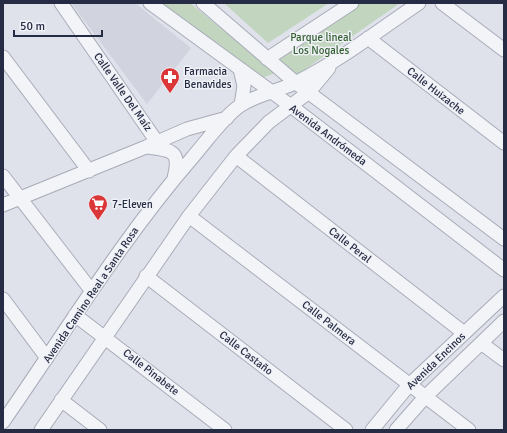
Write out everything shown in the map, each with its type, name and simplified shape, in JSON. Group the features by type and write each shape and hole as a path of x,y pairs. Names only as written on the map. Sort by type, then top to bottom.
{"street":[{"name":"Calle Valle Del Maíz","path":"61,3 152,144"},
{"name":"Avenida Andrómeda","path":"150,3 291,106 504,270"},
{"path":"203,3 260,51 267,59 296,82 504,239"},
{"path":"267,59 352,3"},
{"path":"41,430 146,276 189,216 236,156 269,122 309,92 334,62 419,3"},
{"path":"442,3 504,50"},
{"name":"Calle Huizache","path":"368,38 504,143"},
{"path":"3,57 89,171"},
{"name":"Avenida Camino Real a Santa Rosa","path":"3,422 92,290 158,198 227,118 241,105 296,82 334,62"},
{"path":"240,69 244,86 241,105"},
{"path":"3,205 89,171 187,129 227,118"},
{"path":"152,144 165,149 174,155 177,160 174,179"},
{"name":"Calle Peral","path":"236,156 464,333"},
{"path":"3,176 92,290"},
{"name":"Calle Palmera","path":"189,216 469,430"},
{"name":"Calle Castaño","path":"146,276 346,430"},
{"name":"Avenida Encinos","path":"372,430 409,385 504,296"},
{"path":"3,299 47,358"},
{"name":"Calle Pinabete","path":"76,315 225,430"},
{"name":"Avenida Encinos","path":"396,430 425,397 504,321"},
{"path":"481,343 504,360"},
{"path":"61,400 100,430"}],"shaded area":[{"path":"71,3 135,3 191,48 147,104"}],"green space":[{"name":"Parque lineal Los Nogales","path":"162,3 190,3 275,73 262,78"},
{"path":"224,3 329,3 268,43"},
{"name":"Parque lineal Los Nogales","path":"360,3 400,3 297,75 278,61 314,34"}],"place":[{"name":"Farmacia Benavides","path":"170,94"},
{"name":"7-Eleven","path":"98,221"}]}
